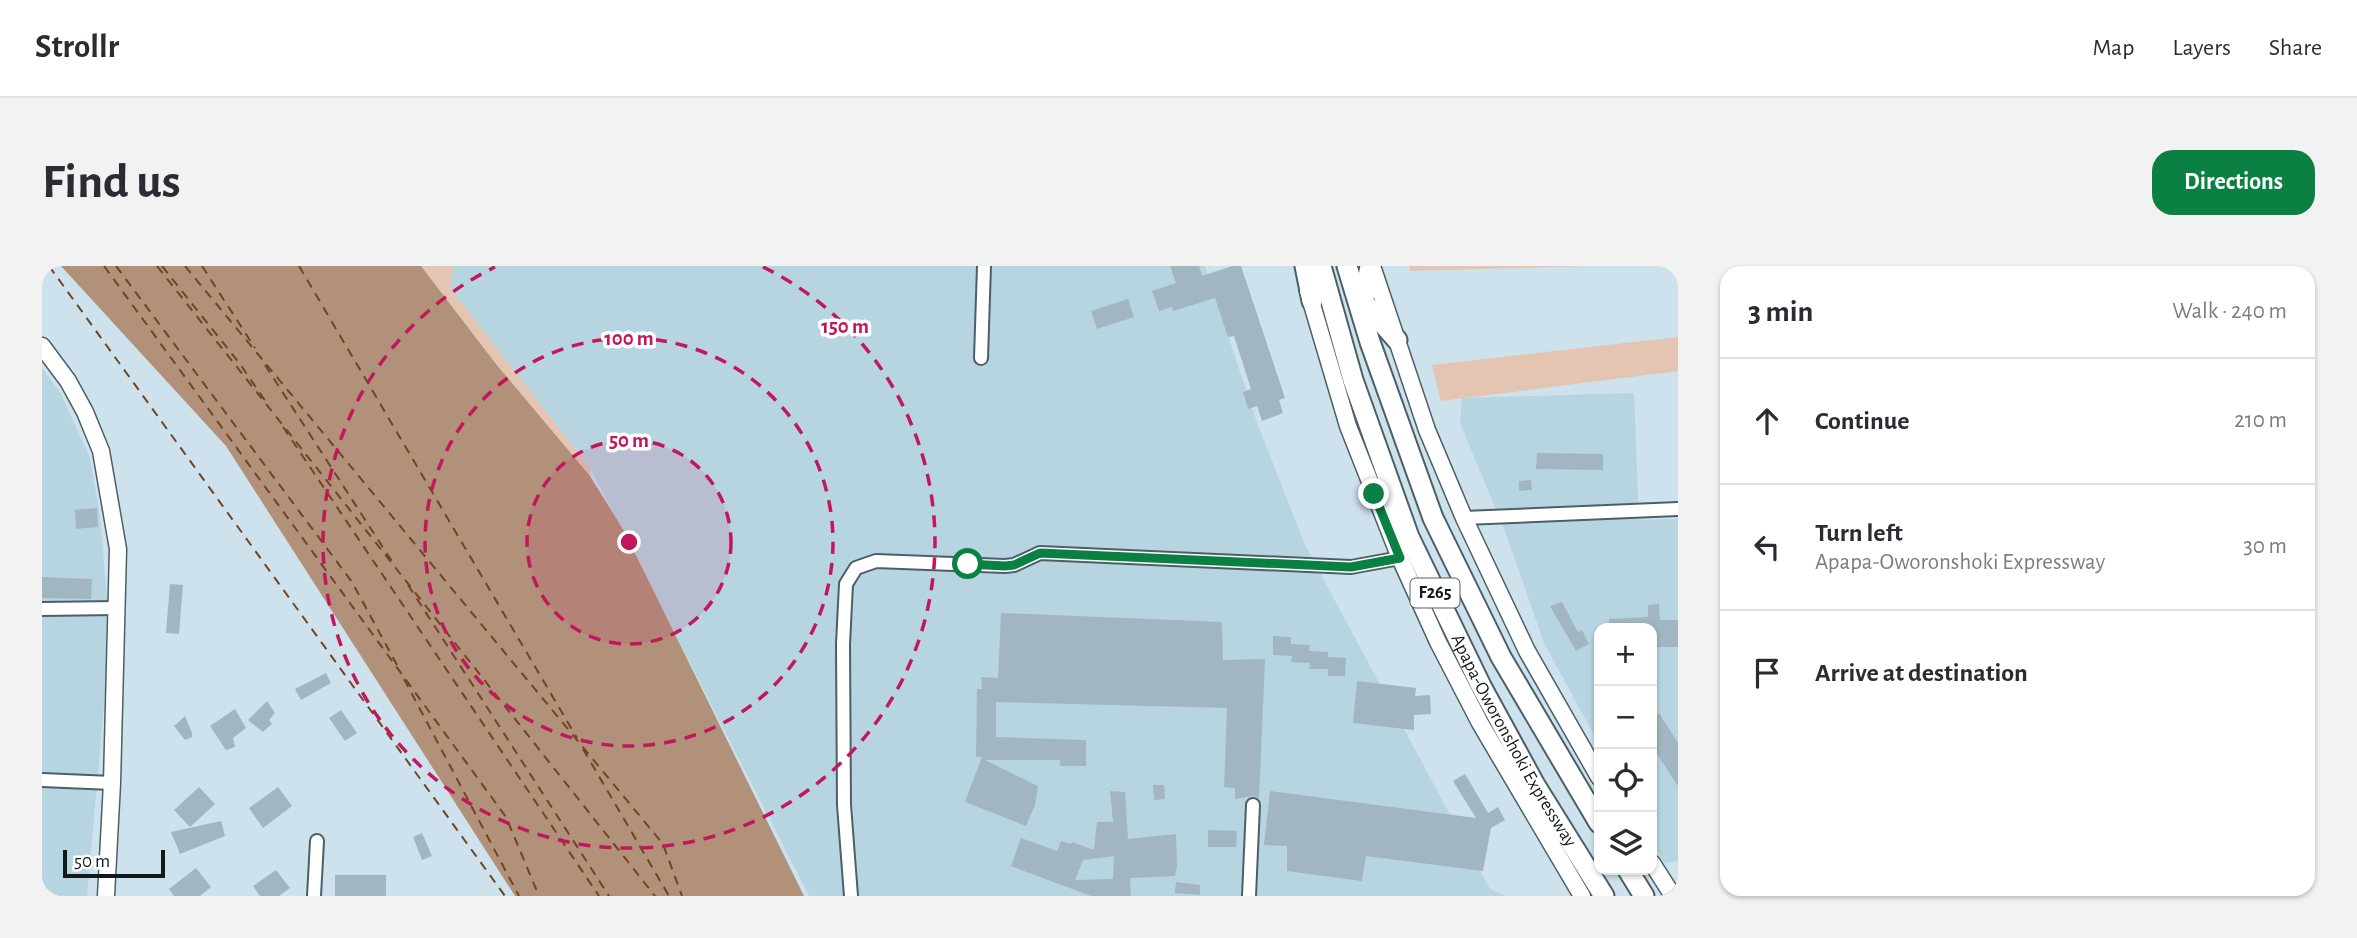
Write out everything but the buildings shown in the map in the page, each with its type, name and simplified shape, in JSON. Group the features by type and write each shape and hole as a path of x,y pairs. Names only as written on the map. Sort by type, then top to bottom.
{"highway":[{"path":"1305,266 1323,300"},
{"path":"1312,266 1323,300"},
{"name":"Apapa-Oworonshoki Expressway","path":"1321,266 1323,300 1392,491 1430,582 1481,686 1529,774 1604,896"},
{"path":"1323,300 1353,282 1371,266"},
{"path":"1353,282 1397,340"},
{"name":"Apapa-Oworonshoki Expressway","path":"1353,282 1370,342 1414,467 1453,559 1501,657 1594,814"},
{"path":"1631,875 1644,896"}],"main road":[{"name":"Apapa-Oworonshoki Expressway","path":"1298,266 1323,300 1348,426 1400,558 1437,642 1480,723 1582,896"},
{"path":"1371,266 1427,430 1464,518 1527,652 1594,768"},
{"path":"42,346 68,381 101,451 118,548 112,783 106,896"},
{"path":"1657,871 1673,896"}],"street":[{"path":"981,358 984,266"},
{"path":"1464,518 1678,509"},
{"path":"851,896 844,805 843,644 846,584 856,568 876,561 1005,566 1014,565 1040,553 1351,567 1400,558"},
{"path":"42,609 117,608"},
{"path":"42,780 112,783"},
{"path":"1249,896 1253,805"},
{"path":"314,896 317,841"}],"shaded area":[{"path":"61,266 421,266 496,364 590,476 624,531 804,896 515,896 226,446"},
{"path":"421,266 453,266 450,288 590,468 590,476 496,364"},
{"path":"453,266 1205,266 1256,420 1305,545 1490,889 1506,896 809,896 590,468 450,288"},
{"path":"1409,266 1587,266 1410,271"},
{"path":"1678,337 1678,371 1441,401 1432,365"},
{"path":"42,368 60,392 90,458 100,516 110,637 87,896 42,896"},
{"path":"1634,393 1639,520 1678,519 1678,861 1664,863 1657,850 1657,623 1594,623 1594,735 1544,643 1505,531 1460,423 1462,398"}],"ferry route":[{"path":"49,266 505,896"},
{"path":"104,266 506,817 539,896"},
{"path":"116,266 352,582 397,665"},
{"path":"157,266 655,896"},
{"path":"162,266 240,364 266,402"},
{"path":"185,266 663,844 682,896"},
{"path":"202,266 255,348"},
{"path":"299,266 577,738"},
{"path":"265,365 395,566"},
{"path":"283,427 599,896"},
{"path":"408,585 609,896"},
{"path":"404,679 519,896"},
{"path":"583,749 669,896"}],"route":[{"path":"968,564 1014,565 1040,553 1351,567 1400,558 1374,494"}]}
